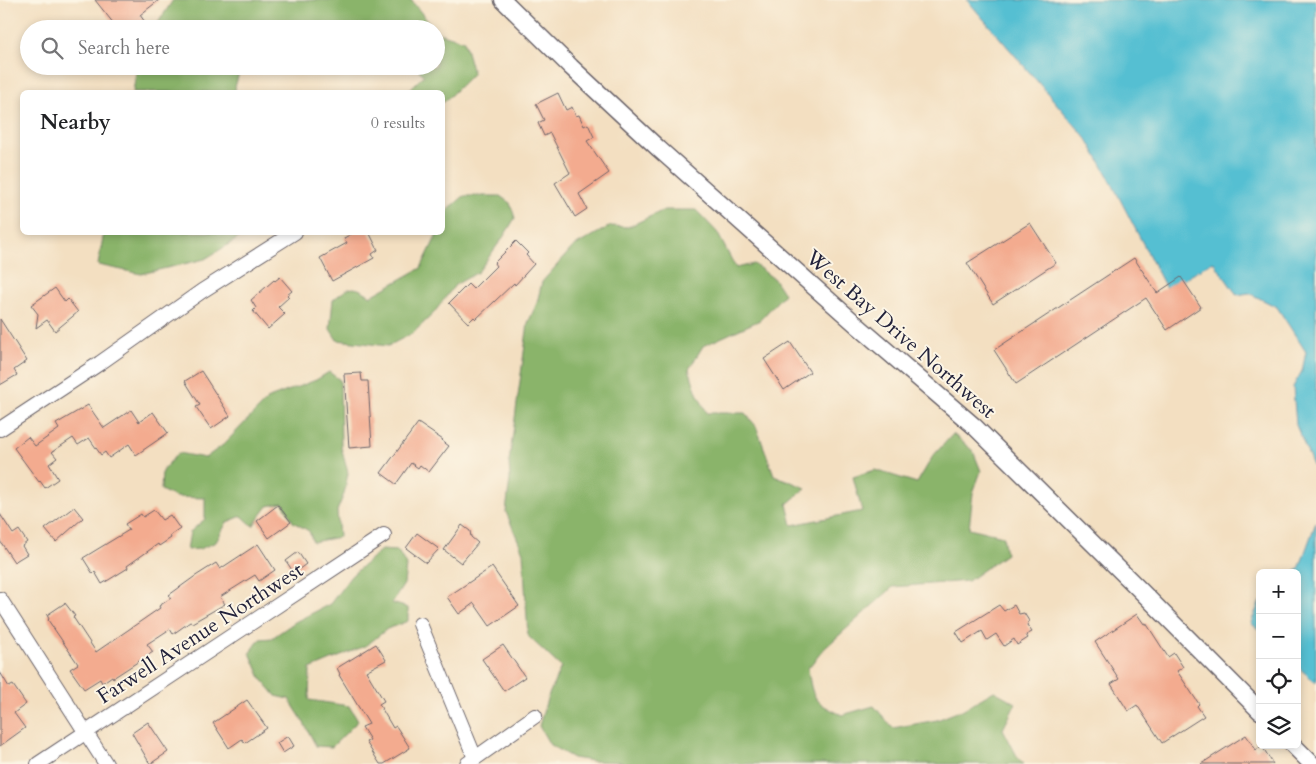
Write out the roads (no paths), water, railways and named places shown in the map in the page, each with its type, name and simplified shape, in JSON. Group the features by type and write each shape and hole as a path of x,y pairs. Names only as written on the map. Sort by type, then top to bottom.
{"street":[{"name":"West Bay Drive Northwest","path":"503,0 570,67 659,149 858,326 974,426 1256,707"},
{"path":"0,429 100,363 202,291 290,235"},
{"name":"Farwell Avenue Northwest","path":"38,764 384,535"},
{"path":"0,599 106,764"},
{"path":"420,624 471,761 534,716"},
{"path":"1297,749 1312,764"}],"water":[{"path":"967,0 1316,0 1316,473 1296,425 1293,387 1302,371 1306,352 1277,307 1249,293 1237,295 1213,261 1167,290 1087,139"},
{"path":"1316,522 1316,683 1301,670 1301,569 1299,569"},
{"path":"1256,611 1256,627 1251,623"}]}
